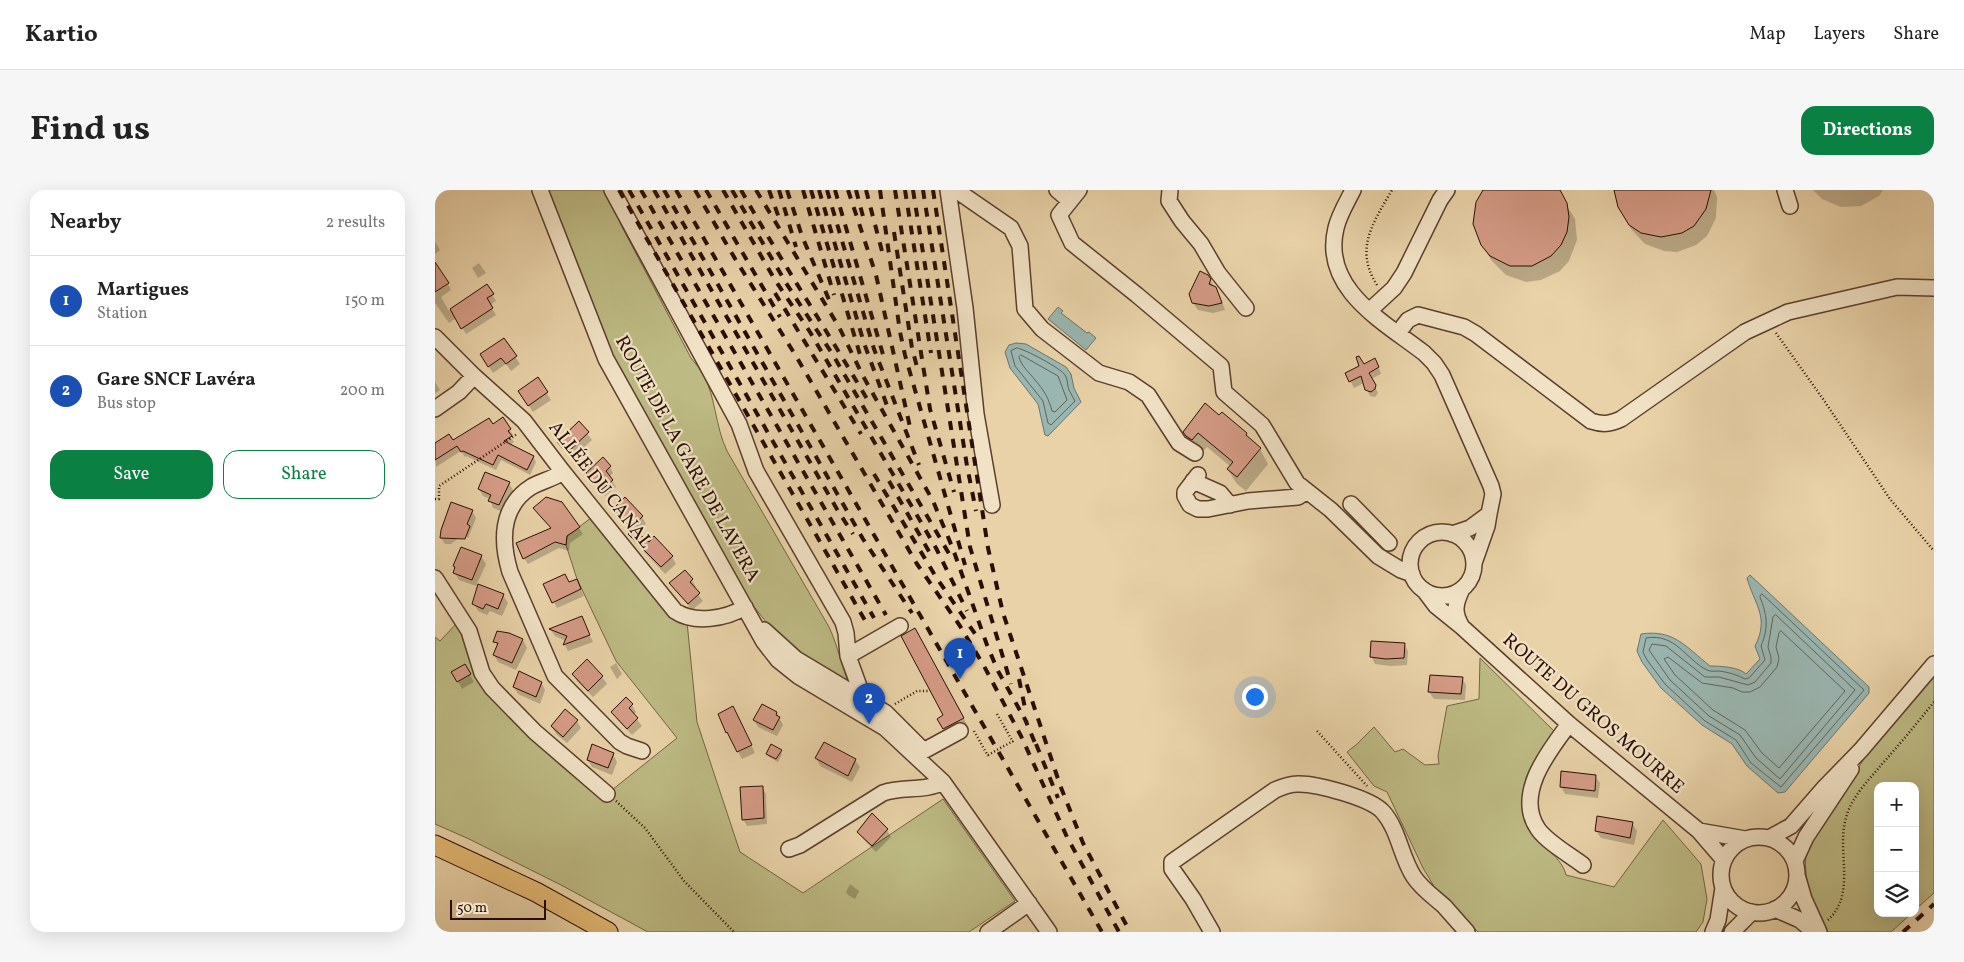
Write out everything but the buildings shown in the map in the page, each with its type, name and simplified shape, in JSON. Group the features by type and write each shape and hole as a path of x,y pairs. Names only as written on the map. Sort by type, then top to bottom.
{"main road":[{"path":"435,845 536,892 608,932"}],"street":[{"name":"ROUTE DE LA GARE DE LAVERA","path":"541,190 606,359 764,642 778,660 798,676 856,702 885,728 919,753 943,782 1049,932"},
{"path":"612,190 739,424 756,471 843,622 848,656 859,684 856,702"},
{"path":"948,190 965,308 976,414 991,505"},
{"path":"956,190 1011,228 1021,246 1025,310 1042,329 1099,373 1129,382 1148,395 1179,443 1195,453"},
{"path":"1057,190 1075,195 1059,215 1072,243 1221,366 1224,392 1262,425 1297,483 1331,510 1378,556 1401,570 1412,574"},
{"path":"1170,190 1169,201 1182,221 1201,244 1218,273 1246,308"},
{"path":"1353,190 1335,230 1335,258 1343,282 1349,293 1369,311 1434,363 1449,388 1493,494 1487,526 1474,563 1473,573 1462,588 1455,604 1455,610 1462,627"},
{"path":"1369,311 1394,288 1447,190"},
{"path":"1785,190 1790,206"},
{"path":"1398,333 1408,320 1418,314 1464,327 1476,334 1591,421 1601,424 1611,423 1621,418 1745,332 1788,312 1897,287 1934,288"},
{"name":"ALLÉE DU CANAL","path":"435,337 529,427 675,611 687,617 707,618 730,616 745,608"},
{"path":"435,408 459,392 474,376"},
{"path":"563,472 549,480 531,486 516,502 507,518 504,530 503,543 506,558 510,572 555,676 621,742 642,751"},
{"path":"1229,505 1220,493 1195,478 1185,492 1190,505 1197,509 1207,509 1229,505 1248,501 1298,497 1307,491"},
{"path":"1351,504 1389,543 1401,546 1416,545"},
{"path":"1452,534 1470,528 1489,514"},
{"path":"1412,574 1411,554 1416,545 1423,538 1442,532 1452,534 1461,539 1468,546 1474,563"},
{"path":"1378,556 1389,543"},
{"name":"ROUTE DU GROS MOURRE","path":"1412,574 1436,606 1462,627 1569,724 1699,831 1724,860"},
{"path":"435,578 469,631 482,672 492,688 535,732 607,794"},
{"path":"1424,590 1433,595 1444,596 1454,594 1462,588"},
{"path":"848,656 900,626"},
{"path":"1769,838 1791,826 1861,750 1934,664"},
{"path":"1569,724 1545,756 1536,774 1531,793 1531,809 1534,823 1543,835 1583,865"},
{"path":"919,753 966,730"},
{"path":"1817,930 1804,899 1796,868 1789,851 1780,843 1769,838 1745,839 1737,844 1724,860 1721,879 1723,888 1730,899 1740,907 1752,912 1763,912 1775,909 1784,903 1791,895 1795,886 1796,868 1806,837 1845,780 1861,750"},
{"path":"789,849 883,793 891,790 932,787 943,782"},
{"path":"1211,932 1193,898 1173,869 1172,862 1275,790 1297,784 1319,786 1367,801 1380,809 1390,824 1415,878 1467,932"},
{"name":"ROUTE DU GROS MOURRE","path":"1699,831 1745,839"},
{"path":"1713,932 1718,920 1723,888"},
{"path":"988,932 1029,903"},
{"path":"1775,909 1817,930"},
{"path":"1732,932 1752,912"}],"path":[{"path":"1385,296 1370,273 1366,243 1371,228 1392,190"},
{"path":"1769,320 1776,334 1823,398 1890,499 1934,551"},
{"path":"435,499 439,499 439,486 529,427"},
{"path":"892,706 917,691 930,691"},
{"path":"1817,930 1834,915 1841,904 1845,884 1843,832 1849,809 1857,795 1934,702"},
{"path":"966,730 988,755 1013,742 997,714"},
{"path":"1317,731 1370,790"},
{"path":"607,794 635,817 684,881 734,932"}],"shaded area":[{"path":"546,190 607,190 621,225 691,358 702,372 727,451 829,627 849,684 796,652 770,627 748,599 616,364"},
{"path":"591,518 646,586 687,622 697,722 740,852 803,893 943,799 1015,901 969,932 648,932 561,885 435,824 435,637 440,641 458,622 468,644 475,669 602,798 677,738 616,661 577,579 566,545 567,536"},
{"path":"1480,658 1555,732 1524,815 1533,834 1558,860 1566,875 1614,887 1663,820 1701,864 1707,899 1703,922 1696,932 1478,932 1435,888 1423,868 1387,792 1374,786 1347,752 1374,727 1395,752 1403,749 1425,765 1439,764 1438,756 1447,706 1479,699"},
{"path":"1934,676 1934,893 1919,906 1919,782 1874,782 1874,917 1908,917 1891,932 1828,932 1807,882 1807,849 1867,754"}],"water":[{"path":"1058,307 1063,311 1061,313 1096,338 1086,350 1048,319"},
{"path":"1016,343 1026,344 1066,367 1071,374 1074,388 1081,402 1048,436 1045,435 1038,404 1010,368 1005,352 1009,345"},
{"path":"1750,575 1869,687 1869,693 1785,792 1778,793 1747,766 1732,744 1702,725 1661,688 1642,662 1637,651 1641,634 1662,634 1679,641 1710,666 1734,668 1746,674 1760,659 1755,646 1761,627 1761,619 1747,578"}],"railway":[{"path":"619,190 867,624"},
{"path":"629,190 874,618"},
{"path":"641,190 886,615"},
{"path":"654,190 853,534"},
{"path":"664,190 863,539 912,613"},
{"path":"676,190 1102,932"},
{"path":"695,190 737,262 796,356 917,564 960,626 984,666 1021,736 1067,837 1119,932"},
{"path":"706,190 780,317"},
{"path":"723,190 775,280 810,332 936,548 967,611"},
{"path":"732,190 786,283 833,355 951,557"},
{"path":"741,190 871,406"},
{"path":"756,190 839,327 863,376 933,501 953,549 998,671 1027,723"},
{"path":"769,190 779,218"},
{"path":"779,190 796,247"},
{"path":"787,190 802,236 830,302"},
{"path":"803,190 834,295"},
{"path":"811,190 861,358"},
{"path":"819,190 864,343 889,411"},
{"path":"827,190 874,349 919,465"},
{"path":"835,190 884,358"},
{"path":"848,190 876,275 910,427"},
{"path":"856,190 865,224"},
{"path":"866,190 883,255"},
{"path":"880,190 905,355 965,565"},
{"path":"895,190 930,409 954,492"},
{"path":"905,190 931,353"},
{"path":"913,190 970,547 1011,684"},
{"path":"923,190 967,466 976,511"},
{"path":"933,190 988,548 1003,613 1060,785 1083,843 1130,932"},
{"path":"894,232 912,348 917,367"},
{"path":"775,293 861,434"},
{"path":"874,474 936,577 980,641"},
{"path":"889,481 931,555"},
{"path":"1019,679 1026,713"},
{"path":"1024,717 1038,750"},
{"path":"1036,744 1058,798"},
{"path":"1903,932 1934,904"}],"place":[{"name":"Martigues","path":"960,679"},
{"name":"Gare SNCF Lavéra","path":"869,724"}]}
